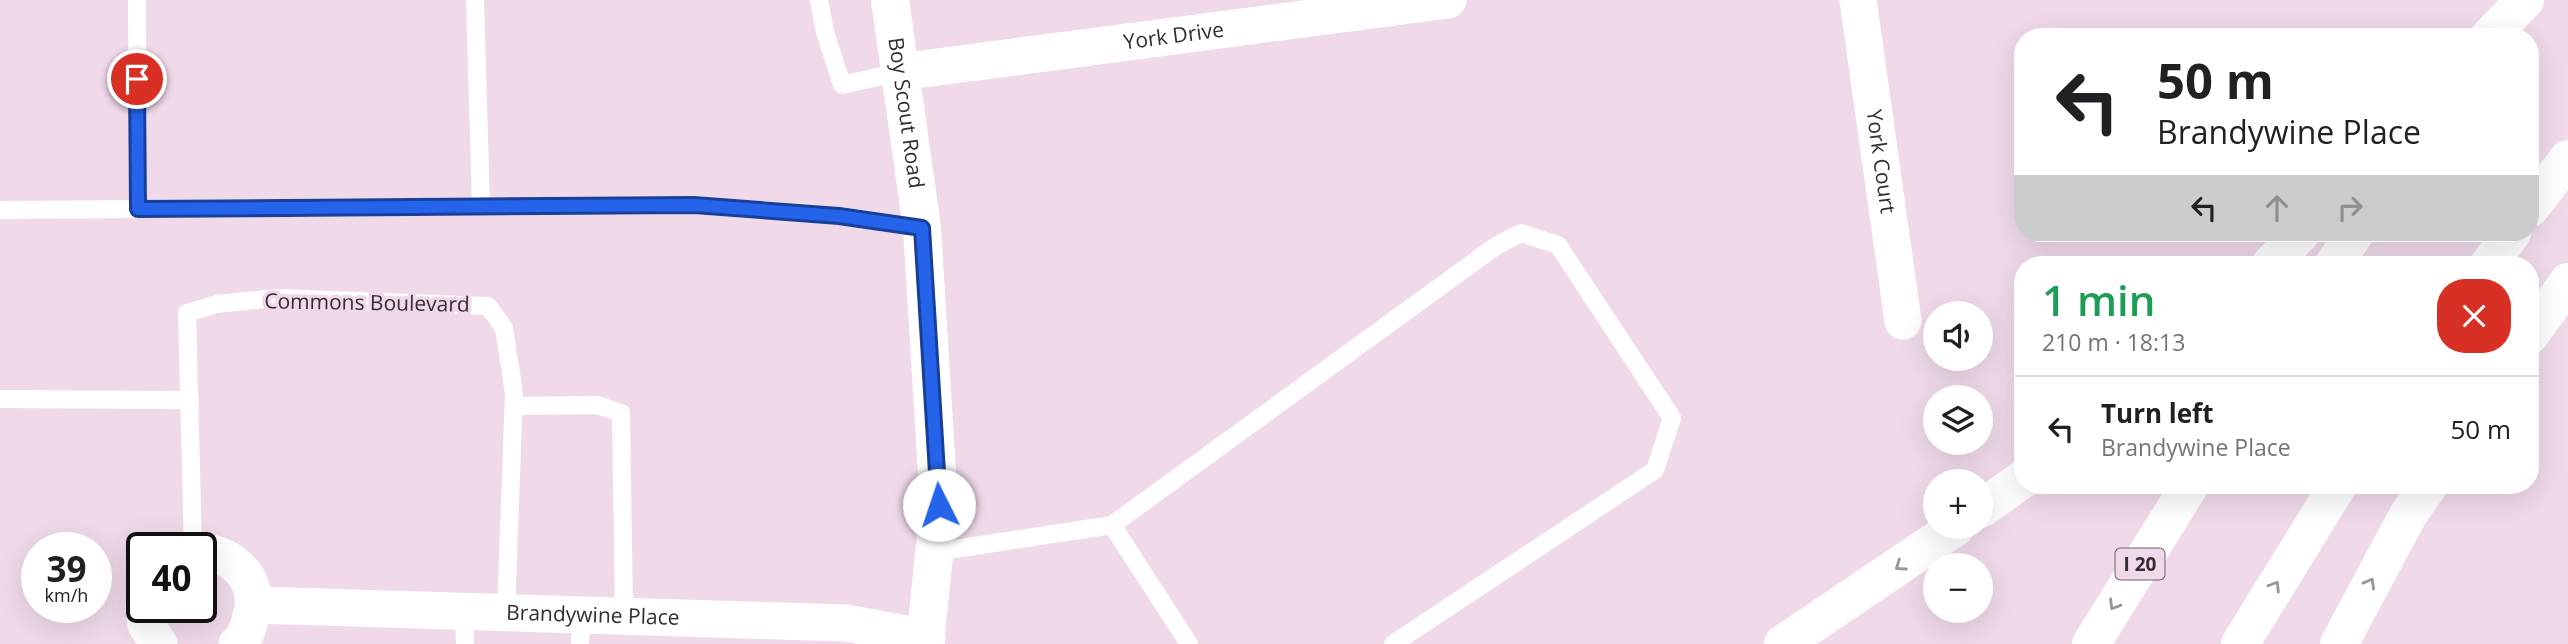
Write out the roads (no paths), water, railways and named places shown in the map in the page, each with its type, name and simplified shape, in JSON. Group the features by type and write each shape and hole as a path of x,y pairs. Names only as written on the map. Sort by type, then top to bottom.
{"main road":[{"name":"Boy Scout Road","path":"890,0 922,228 939,505 926,641"},
{"path":"2499,28 2525,0"},
{"path":"2513,28 2535,0"},
{"path":"2539,196 2568,159"},
{"path":"2279,256 2292,242"},
{"path":"2539,322 2568,282"},
{"path":"1993,500 2014,485"},
{"name":"I 20","path":"2091,644 2184,494"},
{"path":"2239,644 2332,494"},
{"path":"2339,644 2408,515 2423,494"},
{"path":"1783,644 1938,539"}],"street":[{"name":"York Drive","path":"901,72 1448,0"},
{"name":"York Court","path":"1858,0 1903,321"},
{"path":"217,553 238,566 249,580 255,605 243,640 237,644"},
{"name":"Brandywine Place","path":"255,605 465,628 506,613 580,630 624,616 846,623 926,641"},
{"path":"146,623 159,644"}],"lane":[{"path":"137,0 138,209"},
{"path":"475,0 481,206"},
{"path":"819,0 825,32 842,85 901,72"},
{"path":"0,210 694,205 839,216 922,228"},
{"path":"935,552 1112,525 1496,246 1521,233 1558,245 1672,418 1655,470 1393,644"},
{"name":"Commons Boulevard","path":"193,532 187,313 217,304 276,298 488,306 504,328 514,393 506,613"},
{"path":"0,399 190,400"},
{"path":"513,406 597,405 621,413 624,616"},
{"path":"1112,525 1189,644"}]}
